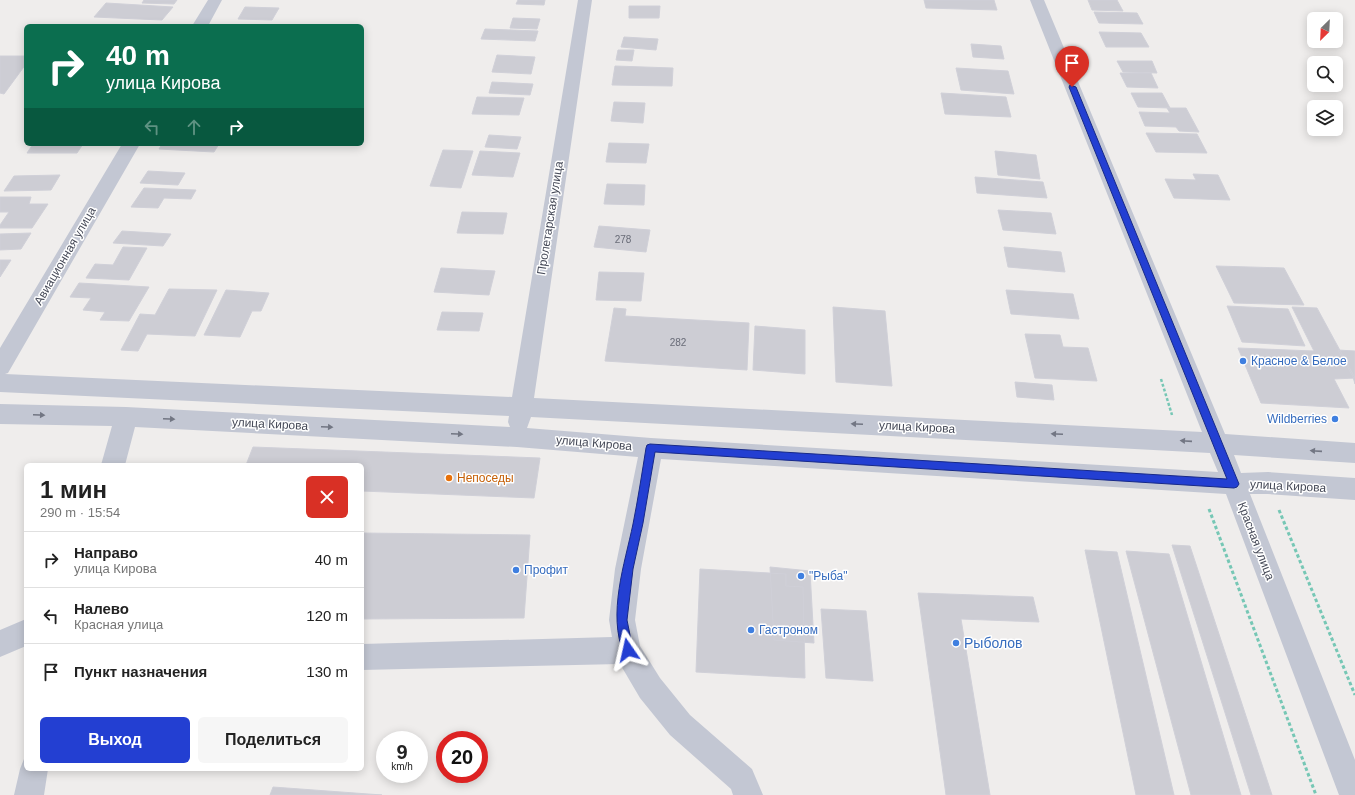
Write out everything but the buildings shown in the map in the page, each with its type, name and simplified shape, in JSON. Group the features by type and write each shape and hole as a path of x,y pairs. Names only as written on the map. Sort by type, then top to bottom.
{"street":[{"path":"201,24 215,0"},
{"name":"Пролетарская улица","path":"517,437 520,407 585,0"},
{"name":"Красная улица","path":"1037,0 1234,484 1354,795"},
{"name":"Авиационная улица","path":"0,367 130,146"},
{"name":"улица Кирова","path":"0,383 520,407 1218,444 1355,453"},
{"name":"улица Кирова","path":"0,414 126,417 517,437 650,448 1234,484 1268,483 1355,490"},
{"path":"114,463 126,417"},
{"path":"650,448 638,523 628,569 622,620 628,650 650,688 680,725 742,779 748,795"},
{"path":"0,644 24,633"},
{"path":"364,657 628,650"},
{"path":"29,795 34,771"}],"place":[{"name":"Красное & Белое","path":"1243,361"},
{"name":"Wildberries","path":"1335,419"},
{"name":"Непоседы","path":"449,478"},
{"name":"Профит","path":"516,570"},
{"name":"\"Рыба\"","path":"801,576"},
{"name":"Гастроном","path":"751,630"},
{"name":"Рыболов","path":"956,643"}],"route":[{"path":"628,650 622,620 628,569 638,523 650,448 1234,484 1072,87"}]}
